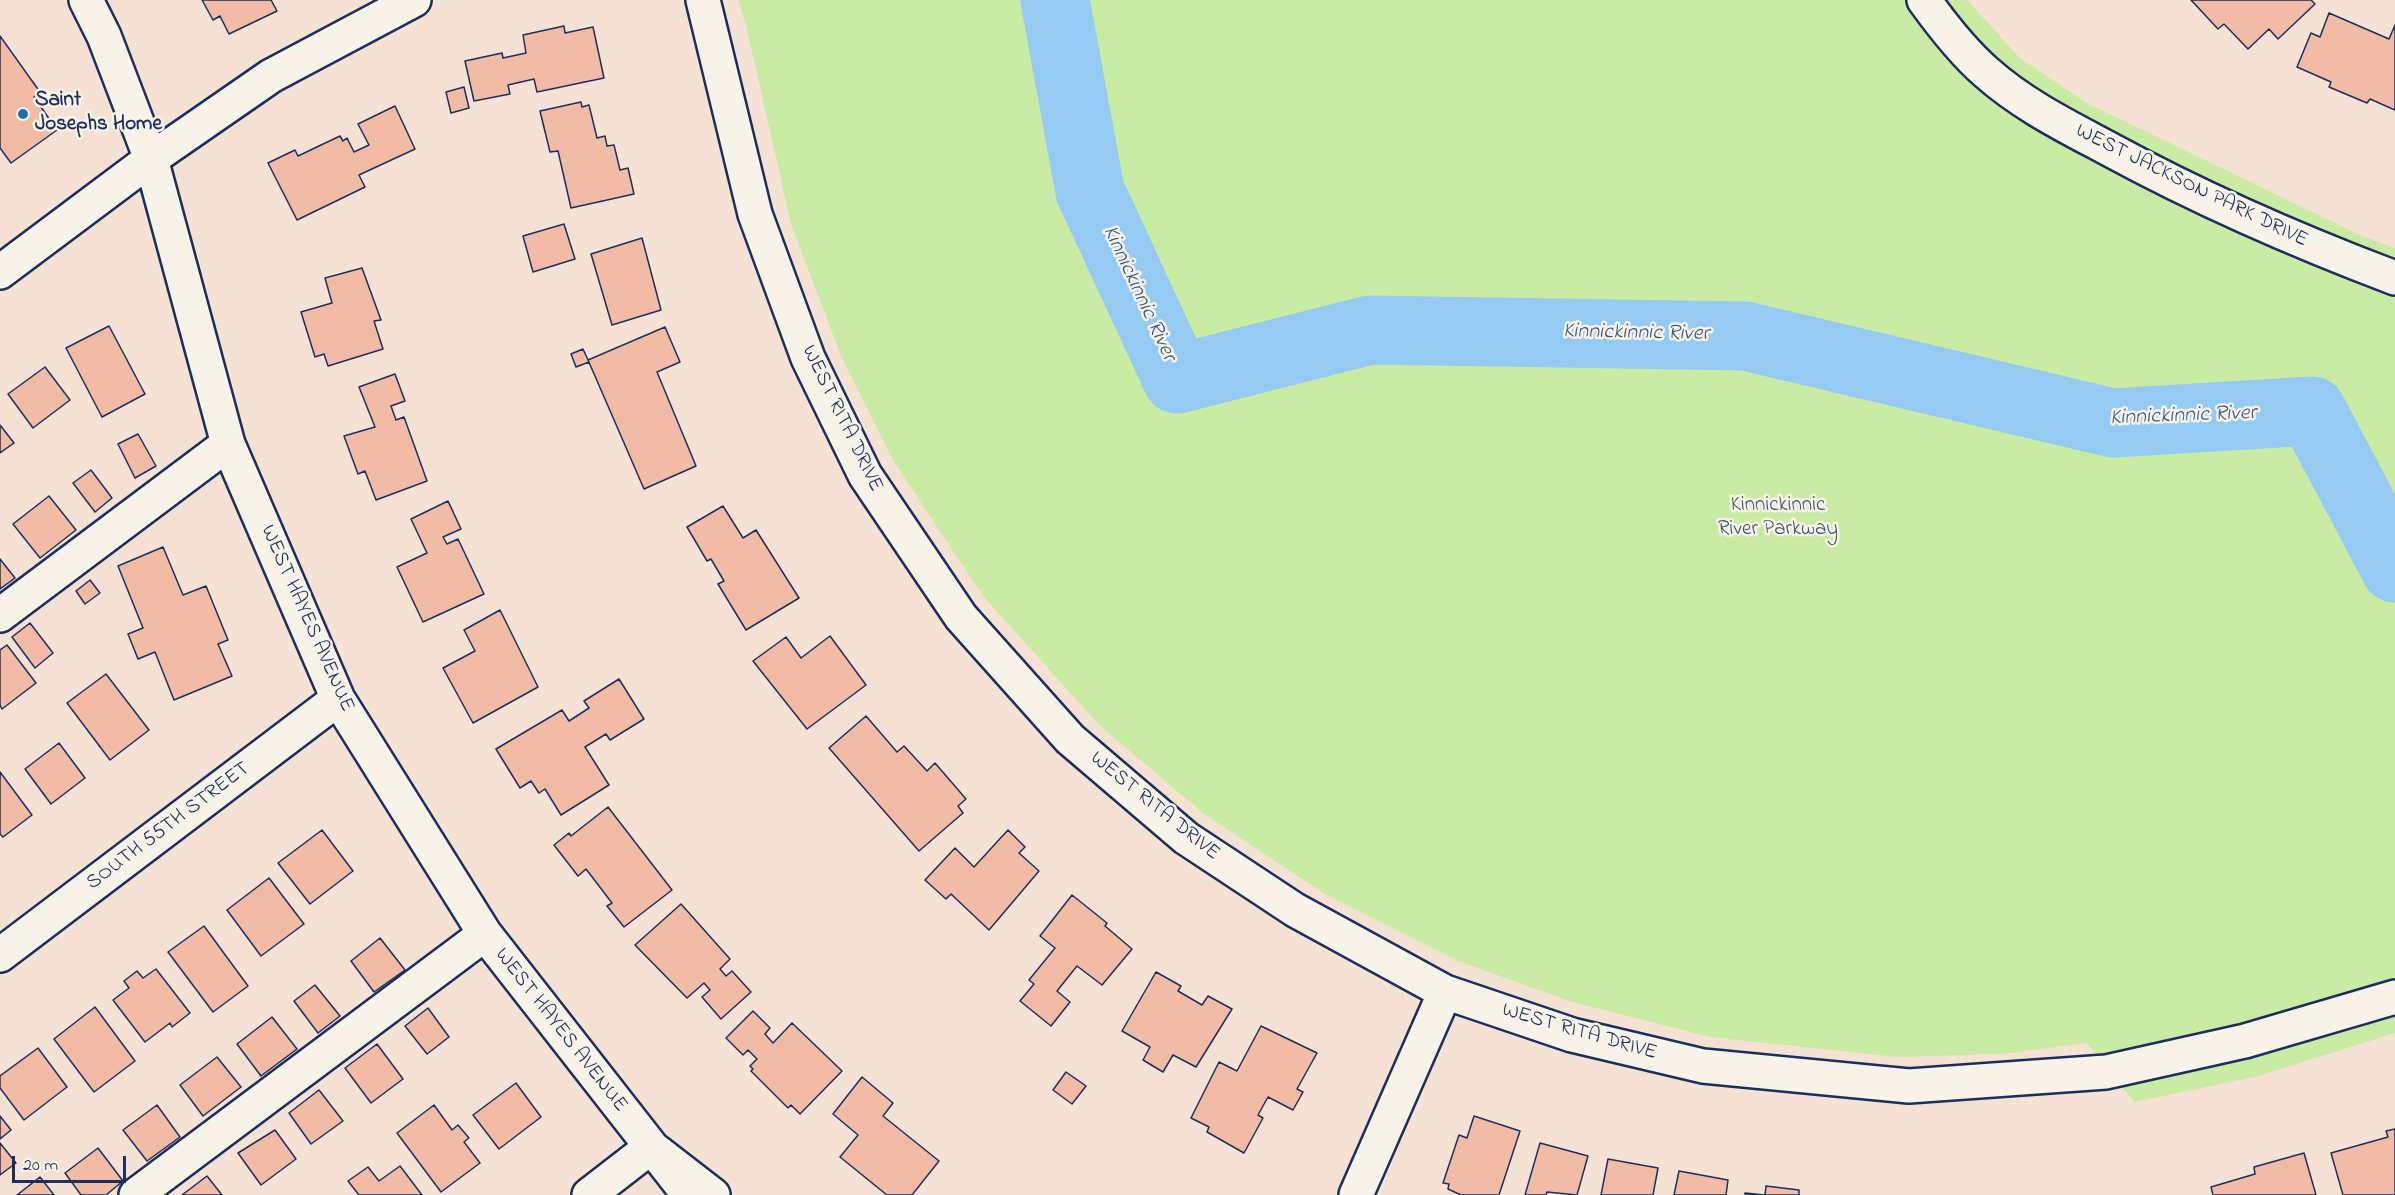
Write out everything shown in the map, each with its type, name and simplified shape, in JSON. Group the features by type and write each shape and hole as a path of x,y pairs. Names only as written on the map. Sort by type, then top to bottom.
{"street":[{"name":"WEST HAYES AVENUE","path":"86,0 104,36 151,159 228,444 338,699 485,934 689,1195"},
{"name":"WEST RITA DRIVE","path":"703,0 719,56 755,214 808,358 865,475 961,617 1070,739 1186,838 1295,910 1445,992 1572,1035 1703,1066 1909,1086 2106,1072 2245,1041 2395,997"},
{"name":"WEST JACKSON PARK DRIVE","path":"1924,0 1937,19 1986,72 2037,111 2166,180 2325,252 2395,278"},
{"path":"0,272 151,159 271,76 404,2"},
{"path":"0,615 228,444"},
{"name":"SOUTH 55TH STREET","path":"0,955 338,699"},
{"path":"136,1195 485,934"},
{"path":"1356,1195 1445,992"},
{"path":"590,1195 651,1147 713,1195"}],"green space":[{"name":"Kinnickinnic River Parkway","path":"738,0 1967,0 2020,58 2087,103 2362,236 2395,248 2395,1033 2255,1077 2134,1102 2087,1043 2002,1054 1897,1057 1710,1037 1572,1002 1458,961 1326,895 1204,814 1099,725 983,596 894,462 841,356 791,224 746,25"}],"building":[{"path":"202,0 271,0 277,11 229,34 220,16 213,20"},
{"path":"2191,0 2311,0 2315,4 2278,39 2269,29 2248,49 2224,24 2218,29"},
{"path":"2329,13 2389,39 2395,25 2395,110 2370,99 2367,103 2329,87 2331,82 2297,67 2311,33 2320,37"},
{"path":"564,26 565,33 593,27 604,78 537,92 534,79 508,85 510,94 474,101 465,61 502,53 503,58 526,53 523,35"},
{"name":"Saint Josephs Home","path":"0,36 40,92 34,97 57,130 11,163 0,148"},
{"path":"464,87 469,108 451,113 446,92"},
{"path":"581,102 582,107 589,105 597,138 605,136 607,146 614,145 620,170 628,168 634,194 571,208 558,151 550,152 540,111"},
{"path":"395,106 415,149 359,175 365,187 297,220 268,163 295,150 298,156 340,136 343,141 347,138 354,152 369,145 358,124"},
{"path":"564,224 575,259 533,272 523,236"},
{"path":"642,238 661,310 612,325 591,254"},
{"path":"362,268 381,320 374,321 383,349 328,366 324,354 315,357 301,312 332,303 325,278"},
{"path":"109,326 145,394 102,417 66,348"},
{"path":"665,327 680,362 657,372 696,466 644,489 588,360"},
{"path":"583,349 589,362 576,367 571,354"},
{"path":"45,367 70,400 33,428 8,394"},
{"path":"395,374 405,401 391,406 396,420 404,417 427,481 376,500 365,471 358,474 344,436 375,427 359,387"},
{"path":"0,425 14,443 0,453"},
{"path":"138,434 156,466 135,478 118,444"},
{"path":"91,470 112,498 95,512 73,483"},
{"path":"49,496 76,530 40,558 13,524"},
{"path":"448,501 461,529 443,537 447,544 458,539 484,594 423,622 397,567 427,553 411,519"},
{"path":"723,506 743,538 756,530 799,598 746,630 718,584 724,581 711,559 707,561 687,527"},
{"path":"163,547 183,595 206,586 228,640 218,644 232,676 174,700 155,652 138,659 128,634 143,628 118,566"},
{"path":"0,559 15,578 0,589"},
{"path":"90,580 100,593 85,604 76,591"},
{"path":"500,610 538,687 473,723 443,668 475,651 464,630"},
{"path":"30,623 53,653 35,668 12,637"},
{"path":"830,636 866,685 807,729 753,661 786,637 801,658"},
{"path":"7,645 36,683 2,709 0,705 0,650"},
{"path":"106,674 149,730 110,760 67,703"},
{"path":"619,679 644,719 610,740 606,734 585,747 609,785 561,815 545,789 539,793 531,781 520,788 496,749 562,710 569,721 589,708 584,701"},
{"path":"866,716 897,752 904,746 927,771 935,763 966,799 958,806 963,813 919,851 829,748"},
{"path":"59,743 85,778 51,804 25,769"},
{"path":"0,772 32,815 3,837 0,834"},
{"path":"608,807 672,890 624,927 607,906 612,903 586,869 578,876 554,845 569,833 571,836"},
{"path":"322,830 353,871 310,904 278,863"},
{"path":"1008,830 1025,847 1019,853 1039,871 989,930 951,894 946,899 925,880 955,848 974,867"},
{"path":"269,878 304,924 261,956 227,910"},
{"path":"1072,895 1107,923 1105,926 1132,949 1102,985 1077,966 1057,991 1070,1002 1051,1026 1020,1001 1034,984 1029,980 1055,948 1040,936"},
{"path":"681,904 730,959 720,969 726,976 732,971 751,992 721,1019 702,997 710,990 704,983 687,998 635,945"},
{"path":"204,926 248,986 213,1012 168,952"},
{"path":"380,938 405,970 374,992 351,961"},
{"path":"156,969 190,1013 172,1027 170,1023 145,1042 113,1000 129,988 124,981 137,971 143,978"},
{"path":"1156,972 1181,986 1178,991 1202,1005 1208,996 1232,1009 1196,1067 1173,1055 1163,1072 1143,1060 1150,1047 1122,1031"},
{"path":"315,985 340,1016 318,1033 294,1001"},
{"path":"95,1007 135,1061 94,1092 54,1039"},
{"path":"428,1008 449,1037 427,1054 405,1026"},
{"path":"753,1011 770,1028 765,1034 773,1043 792,1023 842,1071 800,1114 791,1105 788,1108 751,1071 753,1069 750,1066 757,1059 748,1050 743,1055 726,1038"},
{"path":"272,1017 297,1049 261,1076 237,1044"},
{"path":"1261,1026 1317,1053 1297,1089 1303,1092 1293,1110 1268,1097 1258,1115 1263,1118 1244,1153 1207,1132 1209,1127 1191,1118 1219,1062 1237,1071"},
{"path":"377,1044 403,1079 371,1103 345,1068"},
{"path":"38,1048 67,1087 24,1120 0,1088 0,1076"},
{"path":"217,1057 241,1087 203,1116 180,1085"},
{"path":"1066,1072 1086,1086 1072,1104 1053,1090"},
{"path":"862,1077 893,1103 883,1116 939,1161 912,1195 887,1195 840,1157 858,1135 833,1114"},
{"path":"516,1083 541,1117 499,1149 473,1115"},
{"path":"319,1090 343,1121 311,1144 289,1113"},
{"path":"157,1105 180,1137 147,1161 123,1130"},
{"path":"434,1105 452,1130 458,1125 469,1138 464,1142 480,1163 441,1192 397,1133"},
{"path":"0,1116 11,1130 0,1139"},
{"path":"1474,1116 1520,1131 1499,1195 1461,1195 1448,1189 1449,1184 1443,1183 1459,1135 1467,1138"},
{"path":"2395,1129 2395,1195 2343,1195 2331,1153 2388,1137 2386,1131"},
{"path":"275,1130 296,1159 261,1185 238,1153"},
{"path":"0,1143 16,1163 0,1175"},
{"path":"1540,1143 1588,1156 1577,1195 1547,1192 1546,1195 1525,1195"},
{"path":"98,1148 123,1181 106,1195 81,1195 65,1173"},
{"path":"2304,1153 2316,1195 2213,1195 2211,1187 2255,1174 2254,1167"},
{"path":"1608,1159 1658,1168 1653,1195 1601,1195"},
{"path":"400,1166 422,1195 359,1195 348,1181 368,1167 379,1181"},
{"path":"1679,1171 1728,1180 1726,1195 1674,1195"},
{"path":"207,1176 222,1195 182,1195"},
{"path":"40,1177 54,1195 17,1195"},
{"path":"1766,1186 1799,1190 1799,1195 1765,1195"}],"waterway":[{"name":"Kinnickinnic River","path":"1055,0 1090,191 1177,379 1370,330 1745,336 2113,423 2312,411 2395,568"}],"place":[{"name":"Saint Josephs Home","path":"23,114"}]}
